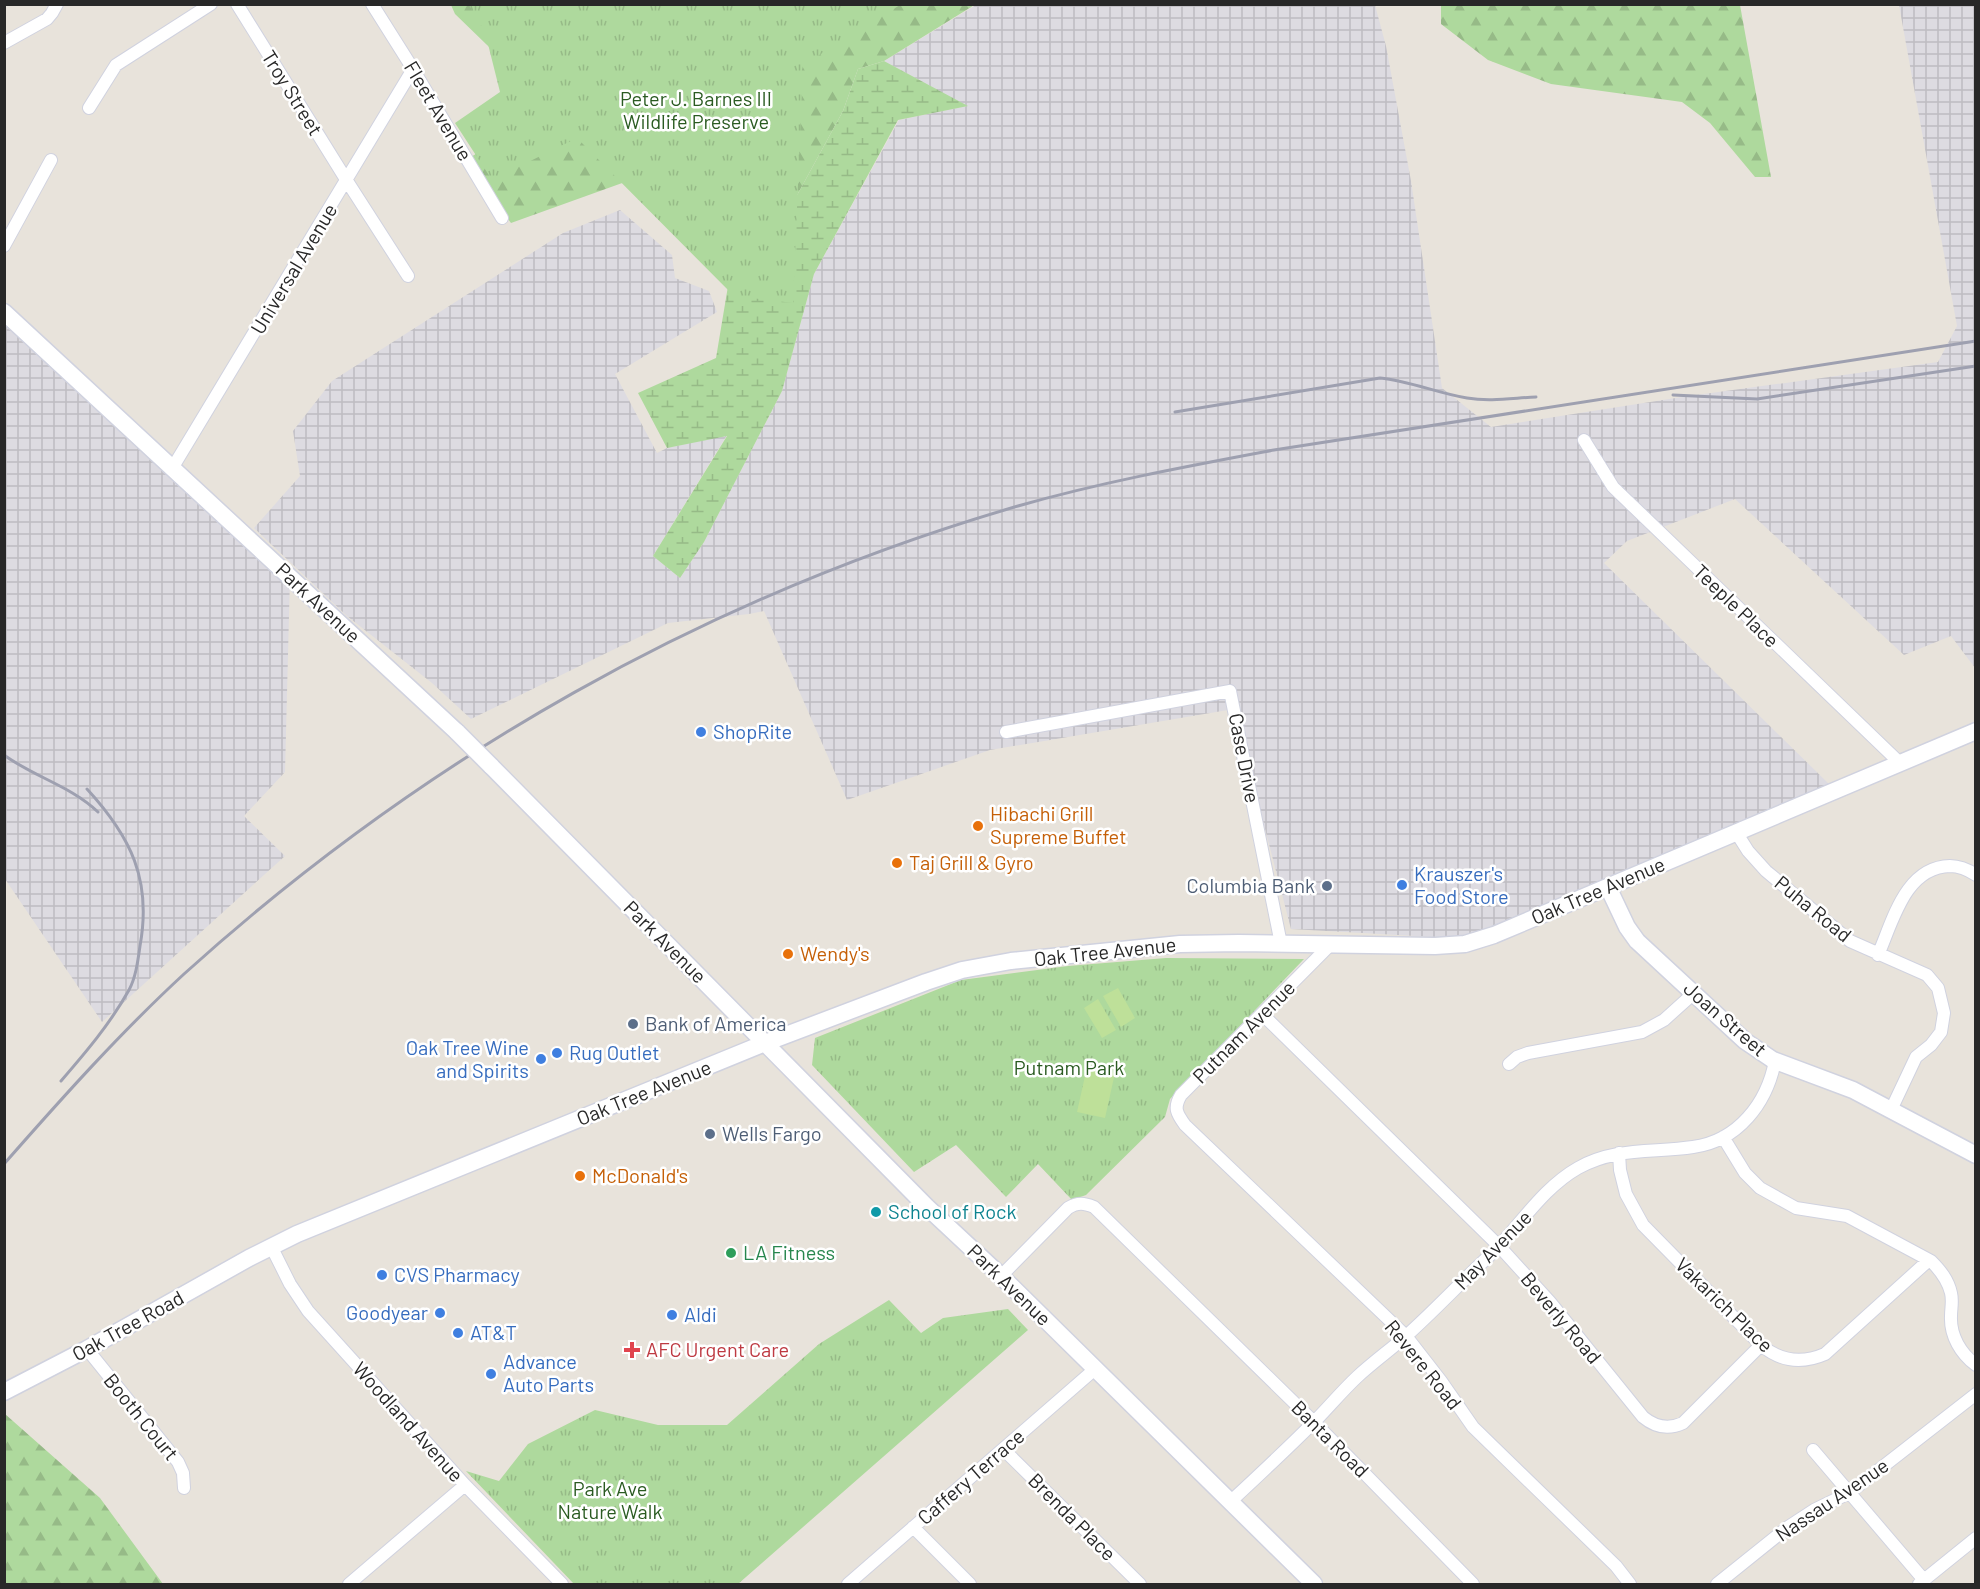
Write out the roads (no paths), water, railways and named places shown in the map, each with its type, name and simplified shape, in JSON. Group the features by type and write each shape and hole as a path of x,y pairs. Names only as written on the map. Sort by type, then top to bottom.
{"street":[{"path":"4,43 47,19 57,4"},
{"path":"89,108 116,65 212,4"},
{"name":"Troy Street","path":"237,4 408,276"},
{"name":"Fleet Avenue","path":"372,4 502,218"},
{"name":"Universal Avenue","path":"173,467 413,69"},
{"path":"4,246 51,160"},
{"name":"Park Avenue","path":"4,312 457,732 927,1208 1001,1276 1314,1584"},
{"name":"Teeple Place","path":"1584,440 1613,487 1900,763"},
{"name":"Case Drive","path":"1006,732 1230,691 1281,944"},
{"name":"Oak Tree Avenue","path":"249,1258 349,1212 765,1043 926,982 977,967 1151,946 1331,944 1443,946 1465,944 1494,935 1976,731"},
{"name":"Puha Road","path":"1736,832 1757,861 1850,941 1927,975 1938,988 1944,1013 1941,1032 1931,1045 1916,1058 1891,1110"},
{"path":"1878,955 1906,892 1916,880 1934,868 1944,866 1957,866 1976,875"},
{"name":"Joan Street","path":"1608,887 1627,927 1637,941 1745,1041 1775,1061 1852,1090 1976,1155"},
{"name":"Putnam Avenue","path":"1185,1125 1176,1108 1181,1095 1331,944"},
{"path":"1509,1064 1517,1057 1528,1053 1629,1035 1653,1028 1694,993"},
{"name":"Beverly Road","path":"1262,1014 1499,1246 1550,1302 1642,1417 1651,1424 1667,1428 1683,1423 1761,1345"},
{"name":"May Avenue","path":"1230,1502 1314,1422 1358,1376 1406,1336 1499,1246 1551,1188 1565,1176 1589,1162 1619,1153 1695,1147 1723,1137 1741,1125 1761,1100 1770,1081 1775,1061"},
{"name":"Revere Road","path":"1185,1125 1406,1336 1473,1427 1616,1566 1630,1584"},
{"path":"1723,1137 1751,1180 1786,1203 1796,1208 1846,1216 1929,1260 1939,1269 1948,1284 1951,1295 1950,1318 1955,1340 1965,1356 1976,1365"},
{"name":"Vakarich Place","path":"1619,1153 1620,1170 1626,1194 1643,1225 1772,1354 1793,1361 1815,1359 1825,1354 1929,1260"},
{"name":"Banta Road","path":"1001,1276 1068,1208 1084,1203 1094,1207 1314,1422 1473,1584"},
{"name":"Woodland Avenue","path":"271,1246 290,1284 308,1311 465,1485 562,1584"},
{"name":"Oak Tree Road","path":"4,1392 87,1349 249,1258"},
{"name":"Booth Court","path":"87,1349 178,1462 183,1473 184,1488"},
{"name":"Caffery Terrace","path":"848,1584 1095,1369"},
{"name":"Nassau Avenue","path":"1717,1584 1788,1527 1814,1510 1849,1493 1976,1394"},
{"name":"Brenda Place","path":"1004,1449 1140,1584"},
{"path":"1813,1450 1921,1582 1976,1538"},
{"path":"349,1584 465,1485"},
{"path":"913,1527 970,1584"}],"railway":[{"path":"4,1164 70,1090 160,996 276,895 372,822 472,754 574,692 681,637 790,587 902,543 1018,506 1146,475 1274,450 1976,341"},
{"path":"1673,395 1757,399 1976,366"},
{"path":"1175,412 1380,378 1476,399 1536,397"},
{"path":"4,755 76,795 98,812"},
{"path":"61,1081 106,1026 129,990 136,968 143,922 143,900 134,861 116,825 87,789"}],"place":[{"name":"ShopRite","path":"701,732"},
{"name":"Hibachi Grill Supreme Buffet","path":"978,826"},
{"name":"Taj Grill & Gyro","path":"897,863"},
{"name":"Krauszer's Food Store","path":"1402,885"},
{"name":"Columbia Bank","path":"1327,886"},
{"name":"Wendy's","path":"788,954"},
{"name":"Bank of America","path":"633,1024"},
{"name":"Rug Outlet","path":"557,1053"},
{"name":"Oak Tree Wine and Spirits","path":"541,1059"},
{"name":"Wells Fargo","path":"710,1134"},
{"name":"McDonald's","path":"580,1176"},
{"name":"School of Rock","path":"876,1212"},
{"name":"LA Fitness","path":"731,1253"},
{"name":"CVS Pharmacy","path":"382,1275"},
{"name":"Goodyear","path":"440,1313"},
{"name":"Aldi","path":"672,1315"},
{"name":"AT&T","path":"458,1333"},
{"name":"AFC Urgent Care","path":"632,1350"},
{"name":"Advance Auto Parts","path":"491,1374"}],"park label":[{"name":"Peter J. Barnes III Wildlife Preserve","path":"696,110"},
{"name":"Putnam Park","path":"1069,1068"},
{"name":"Park Ave Nature Walk","path":"610,1500"}]}
